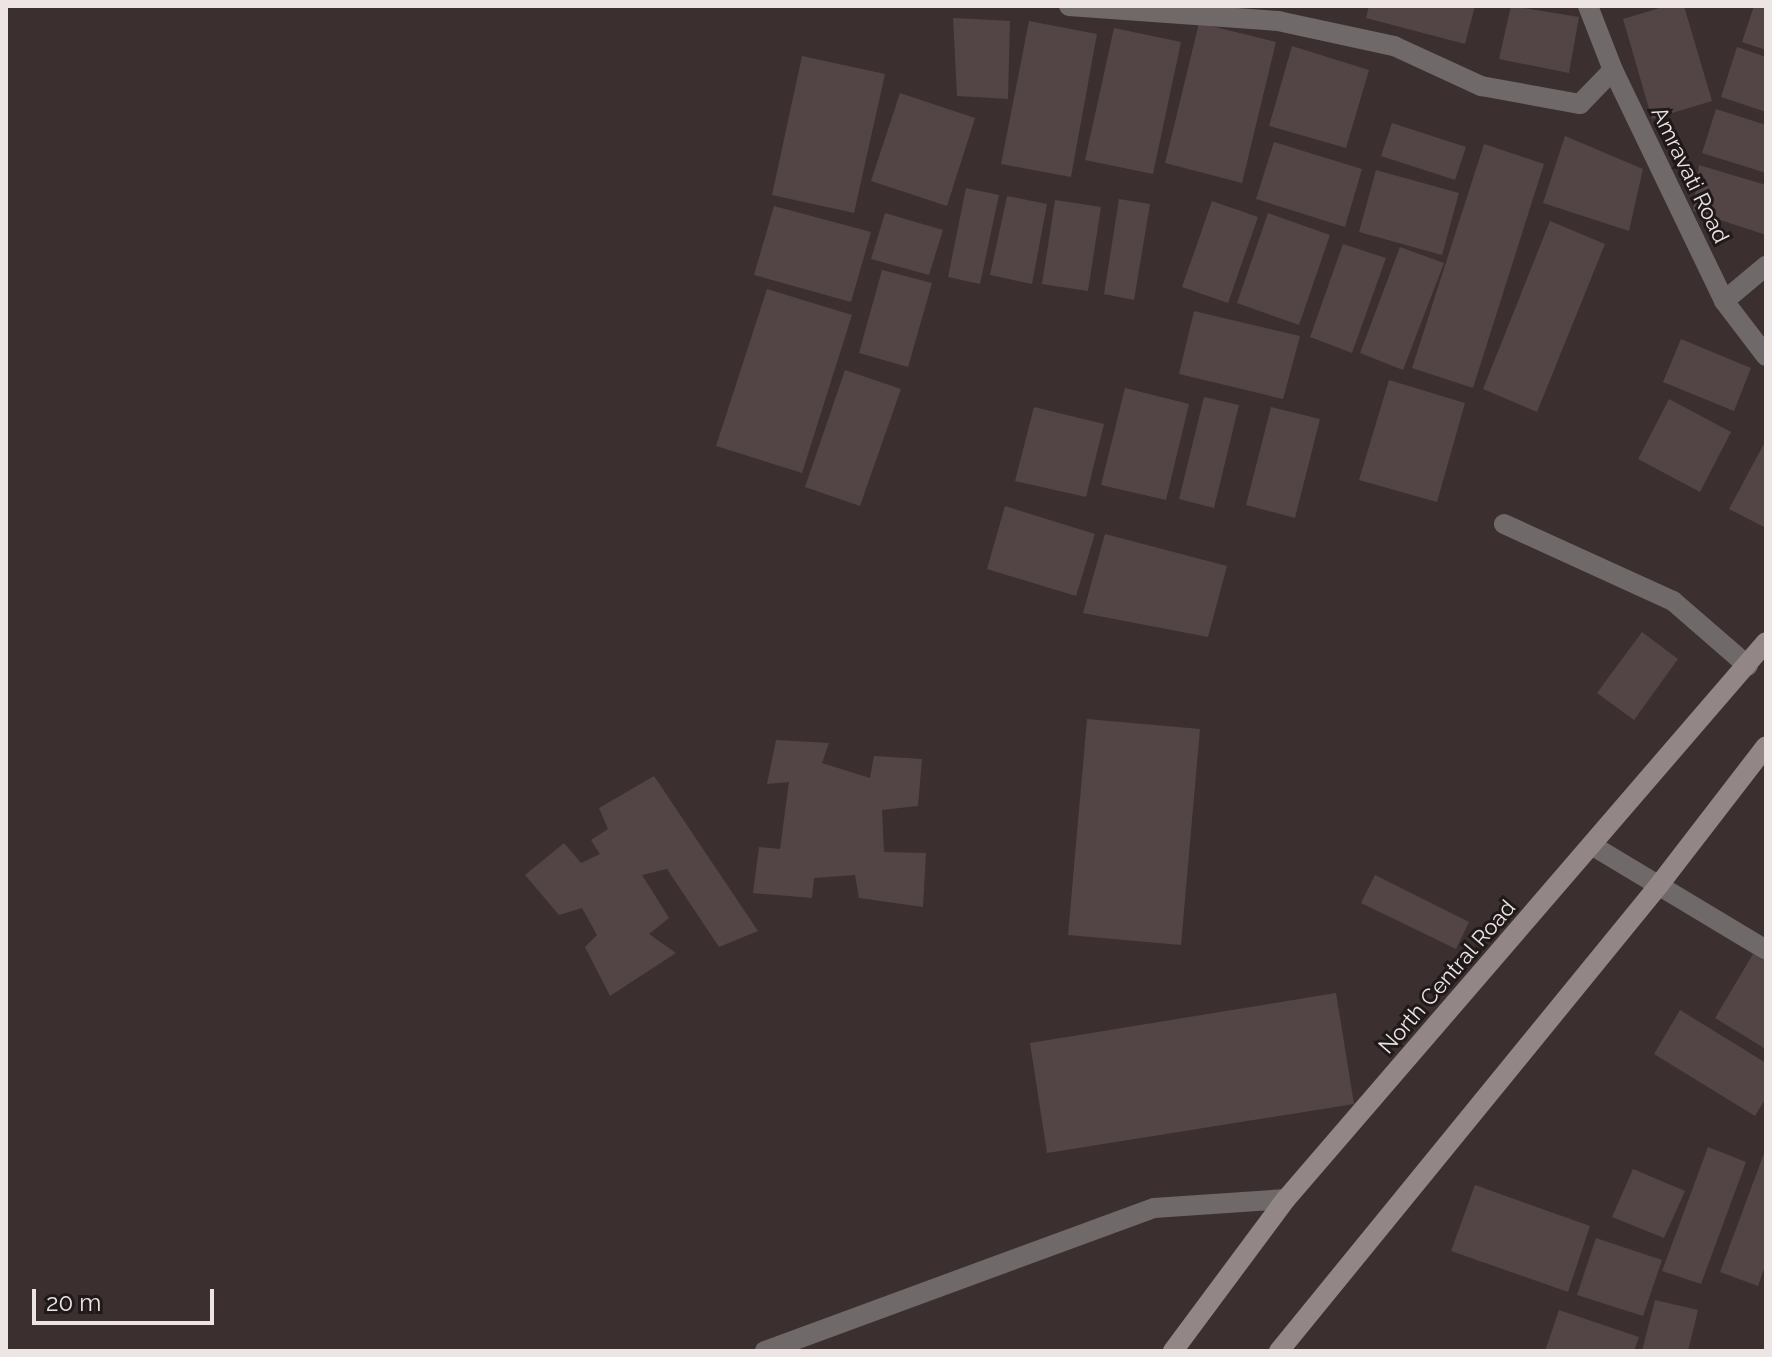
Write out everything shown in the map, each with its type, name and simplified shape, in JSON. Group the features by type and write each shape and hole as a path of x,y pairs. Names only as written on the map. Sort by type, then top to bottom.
{"main road":[{"name":"North Central Road","path":"1173,1351 1286,1199 1766,642"},
{"path":"1279,1351 1659,885 1766,746"}],"street":[{"path":"1069,6 1278,21 1394,46 1481,86 1580,104 1613,70"},
{"name":"Amravati Road","path":"1588,6 1613,70 1724,301 1766,356"},
{"path":"1724,301 1766,266"},
{"path":"1504,524 1673,601 1748,666"},
{"path":"1593,846 1766,950"},
{"path":"765,1351 1154,1208 1286,1199"}],"building":[{"path":"1369,6 1475,6 1465,44 1366,18"},
{"path":"1511,6 1579,17 1569,73 1499,59"},
{"path":"1666,6 1684,6 1712,101 1652,119 1623,19"},
{"path":"1754,6 1766,6 1766,50 1742,42"},
{"path":"953,18 1010,21 1008,99 957,96"},
{"path":"1029,21 1097,34 1071,177 1001,164"},
{"path":"1199,23 1276,42 1242,183 1165,163"},
{"path":"1114,28 1181,42 1153,174 1085,160"},
{"path":"1292,46 1369,70 1346,148 1269,126"},
{"path":"1737,47 1766,57 1766,112 1721,97"},
{"path":"802,56 885,74 854,213 772,195"},
{"path":"900,93 975,118 947,206 871,181"},
{"path":"1716,109 1766,125 1766,173 1702,153"},
{"path":"1392,123 1466,147 1455,180 1381,156"},
{"path":"1565,136 1643,169 1629,231 1543,203"},
{"path":"1274,142 1362,169 1345,227 1256,199"},
{"path":"1484,144 1544,164 1473,388 1412,368"},
{"path":"1699,165 1766,185 1766,235 1693,211"},
{"path":"1376,170 1459,193 1442,255 1359,232"},
{"path":"966,188 999,195 980,284 948,277"},
{"path":"1007,196 1047,204 1032,284 990,275"},
{"path":"1119,199 1150,204 1134,300 1104,294"},
{"path":"1055,200 1101,207 1088,291 1042,284"},
{"path":"1212,201 1258,217 1228,303 1182,287"},
{"path":"774,206 871,232 851,302 754,275"},
{"path":"885,213 943,230 929,275 871,259"},
{"path":"1268,213 1330,235 1299,325 1237,303"},
{"path":"1550,221 1605,244 1537,412 1483,389"},
{"path":"1343,244 1386,258 1352,353 1310,337"},
{"path":"1400,247 1444,263 1403,370 1360,353"},
{"path":"882,270 932,283 908,367 859,353"},
{"path":"767,289 852,315 802,473 716,446"},
{"path":"1194,311 1300,336 1283,399 1179,374"},
{"path":"1681,339 1751,368 1734,411 1663,382"},
{"path":"845,370 901,389 860,506 805,487"},
{"path":"1389,380 1465,403 1437,502 1359,480"},
{"path":"1125,388 1189,404 1166,500 1101,485"},
{"path":"1204,397 1239,405 1214,508 1179,499"},
{"path":"1669,399 1731,432 1700,492 1638,459"},
{"path":"1034,407 1104,424 1086,497 1015,481"},
{"path":"1271,407 1320,419 1295,518 1246,505"},
{"path":"1766,440 1766,528 1729,509"},
{"path":"1005,506 1095,534 1076,596 987,569"},
{"path":"1105,534 1227,566 1208,637 1083,613"},
{"path":"1642,632 1678,659 1634,720 1597,693"},
{"path":"1087,719 1200,729 1181,945 1068,935"},
{"path":"776,740 829,743 822,763 870,778 874,756 922,759 918,806 882,810 884,852 926,853 923,907 859,898 855,875 814,878 812,898 753,893 759,847 780,849 789,782 767,784"},
{"path":"654,776 758,931 719,947 667,869 642,875 669,918 649,934 676,953 610,996 585,947 597,935 582,908 559,915 525,875 564,843 581,863 600,854 591,840 608,829 599,808"},
{"path":"1375,875 1469,922 1456,949 1361,903"},
{"path":"1753,954 1766,962 1764,1048 1715,1018"},
{"path":"1336,993 1354,1104 1047,1153 1030,1043"},
{"path":"1680,1010 1766,1063 1766,1098 1755,1116 1654,1054"},
{"path":"1708,1147 1746,1162 1701,1284 1662,1271"},
{"path":"1766,1148 1766,1263 1758,1286 1720,1272"},
{"path":"1633,1169 1685,1191 1664,1238 1612,1217"},
{"path":"1475,1185 1590,1226 1568,1292 1451,1251"},
{"path":"1596,1238 1662,1260 1643,1316 1577,1295"},
{"path":"1655,1300 1698,1310 1688,1351 1642,1351"},
{"path":"1559,1310 1639,1337 1634,1351 1545,1351"}]}
